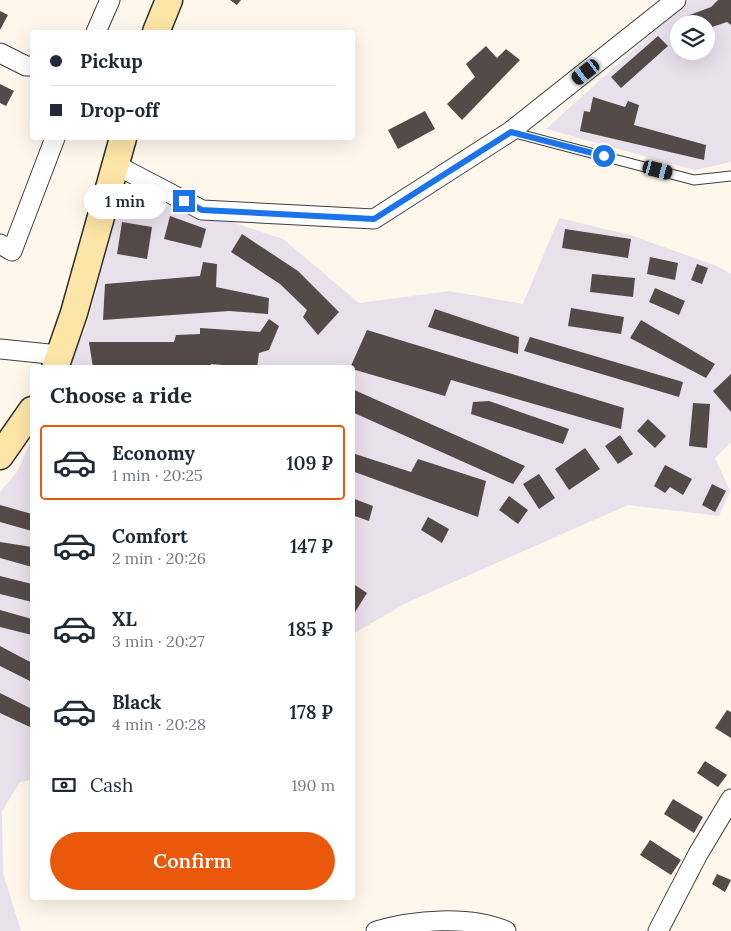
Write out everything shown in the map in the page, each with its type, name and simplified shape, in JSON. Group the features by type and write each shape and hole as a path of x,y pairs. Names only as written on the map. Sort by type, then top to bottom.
{"street":[{"path":"97,30 110,0"},
{"path":"157,30 169,0"},
{"path":"114,164 202,210 374,219 511,132 676,0"},
{"path":"0,53 26,66 30,66"},
{"path":"6,248 54,140"},
{"path":"0,349 57,361 74,313 114,164 122,140"},
{"path":"0,456 30,413"},
{"path":"658,931 698,854 731,799"},
{"path":"376,931 404,922 456,922 491,925 506,931"}],"lane":[{"path":"511,132 694,180 731,176"}],"shaded area":[{"path":"689,0 731,0 731,162 695,170 546,129 670,17 670,60 715,60 715,15 672,15"},
{"path":"119,205 180,205 283,239 359,303 450,291 523,304 559,218 630,235 717,266 731,274 731,442 715,458 730,491 719,516 628,505 406,603 355,633 355,365 68,365 86,328"},
{"path":"30,443 30,780 20,782 2,811 3,873 21,931 0,931 0,492 17,472"}],"building":[{"path":"230,0 241,0 237,5"},
{"path":"718,0 731,0 731,25 727,22 715,26 715,15 690,15 711,7"},
{"path":"0,11 8,15 0,30"},
{"path":"658,36 668,46 621,88 611,77"},
{"path":"486,46 497,58 506,49 520,60 462,120 447,104 475,77 466,64"},
{"path":"0,84 14,91 6,106 0,103"},
{"path":"593,97 625,107 628,101 639,105 634,125 706,145 704,160 580,131 584,111 590,112"},
{"path":"425,111 435,129 398,149 388,130"},
{"path":"170,216 206,229 201,248 164,239"},
{"path":"122,222 152,227 147,259 117,254"},
{"path":"565,229 631,239 628,258 562,248"},
{"path":"242,234 298,271 339,312 318,335 303,317 307,310 280,284 231,252"},
{"path":"650,257 678,263 675,280 647,274"},
{"path":"203,262 217,264 216,287 269,298 268,314 229,311 103,320 105,284 200,276"},
{"path":"697,264 708,268 702,284 691,280"},
{"path":"592,274 635,278 633,297 590,292"},
{"path":"655,288 685,301 679,315 649,302"},
{"path":"571,308 624,317 621,334 568,326"},
{"path":"435,309 519,337 518,354 428,327"},
{"path":"269,319 279,326 269,350 259,353 257,365 93,365 89,342 174,342 176,335 200,334 200,328 260,332"},
{"path":"641,320 715,364 706,378 630,338"},
{"path":"367,330 624,408 621,429 451,380 445,396 355,370 355,365 351,365"},
{"path":"530,337 683,382 679,397 524,351"},
{"path":"731,374 731,412 713,391"},
{"path":"355,390 525,466 513,484 355,413"},
{"path":"489,401 569,429 563,444 471,414 473,402"},
{"path":"693,403 710,404 707,448 689,446"},
{"path":"648,419 666,436 655,448 637,431"},
{"path":"620,435 633,454 618,464 605,446"},
{"path":"585,448 600,469 569,490 555,469"},
{"path":"355,454 411,472 418,459 486,481 478,517 355,472"},
{"path":"665,465 692,479 683,495 670,487 665,493 654,486"},
{"path":"539,474 555,498 539,509 523,484"},
{"path":"712,484 726,491 715,512 702,505"},
{"path":"509,496 528,510 518,524 499,510"},
{"path":"355,499 373,506 369,521 355,516"},
{"path":"0,505 30,513 30,530 0,522"},
{"path":"428,517 449,529 442,543 421,530"},
{"path":"0,542 30,547 30,566 0,558"},
{"path":"0,576 30,584 30,602 0,594"},
{"path":"355,585 367,593 355,612"},
{"path":"0,610 30,618 30,634 0,627"},
{"path":"0,646 30,662 30,681 0,666"},
{"path":"0,693 30,708 30,727 0,713"},
{"path":"727,710 731,712 731,738 715,728"},
{"path":"705,761 727,775 718,787 697,773"},
{"path":"673,799 703,817 694,833 664,814"},
{"path":"650,840 681,860 671,875 640,855"},
{"path":"717,874 731,880 725,892 712,884"}],"route":[{"path":"184,201 202,210 374,219 484,147 511,132 604,156"}]}
